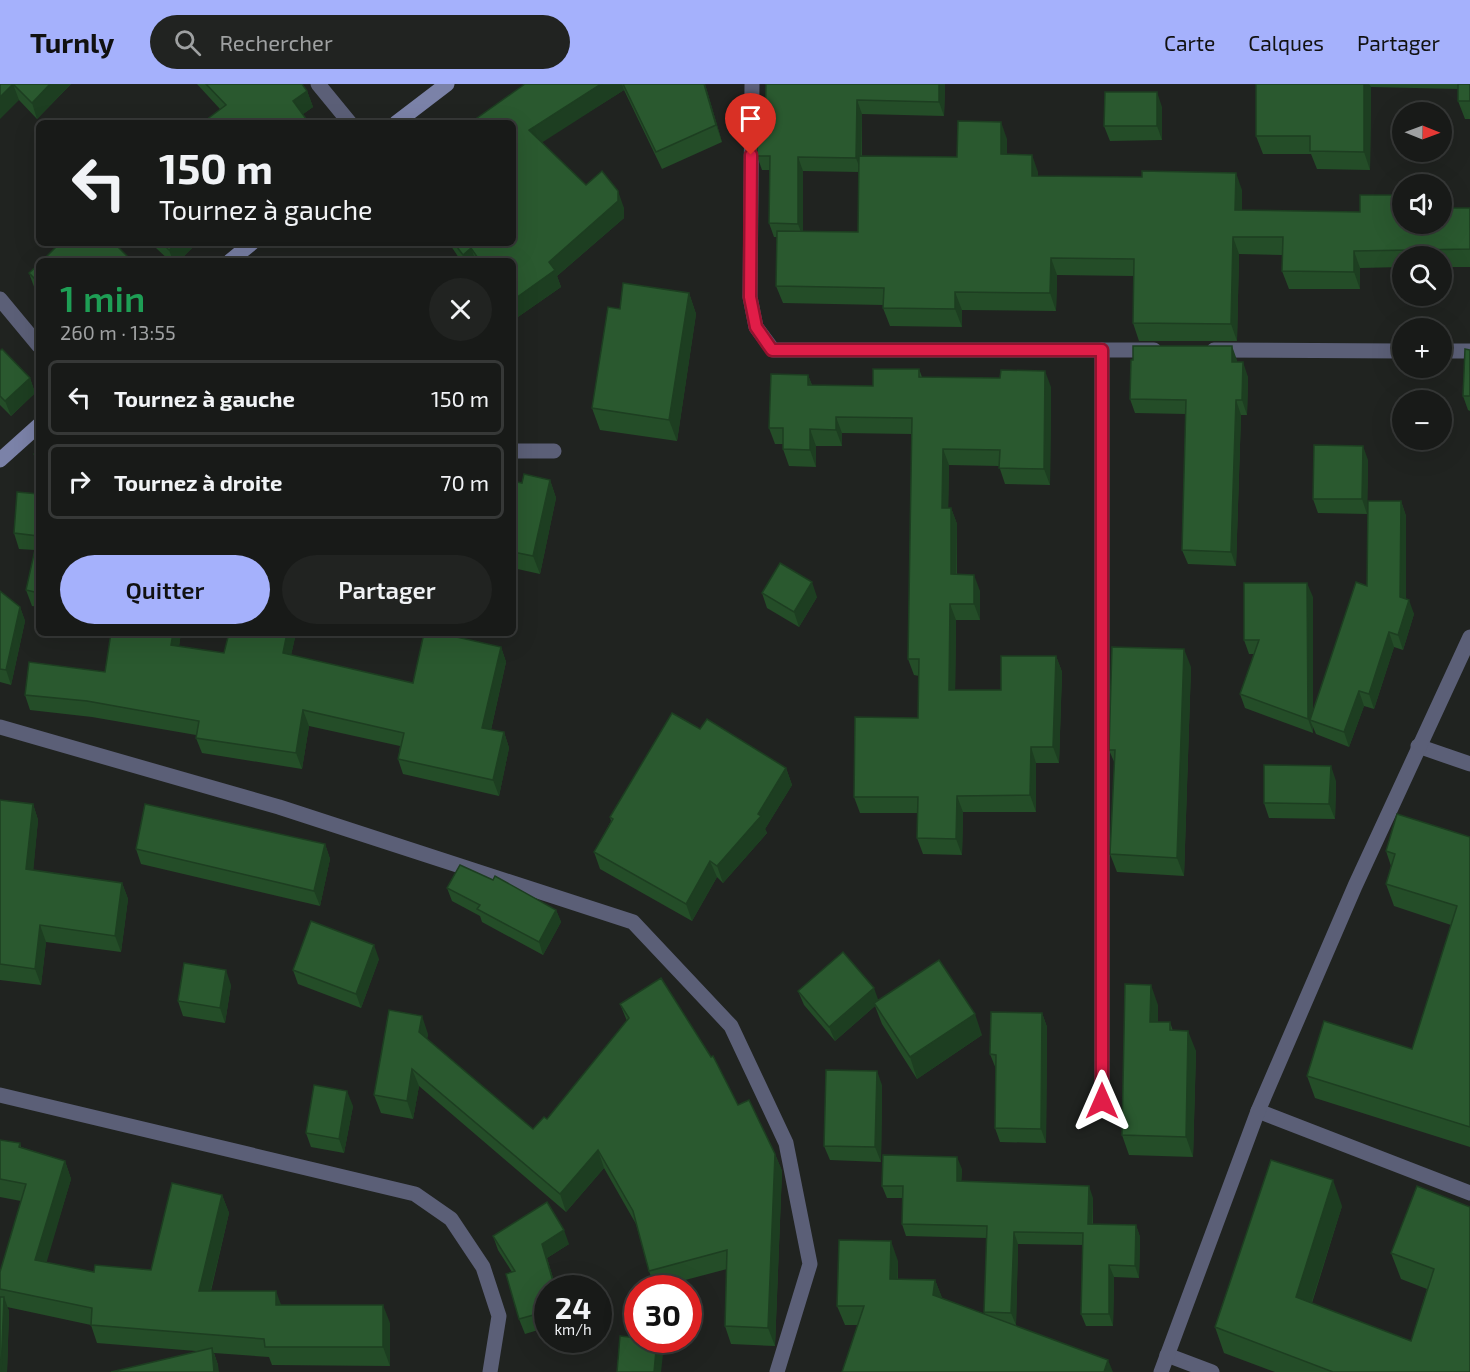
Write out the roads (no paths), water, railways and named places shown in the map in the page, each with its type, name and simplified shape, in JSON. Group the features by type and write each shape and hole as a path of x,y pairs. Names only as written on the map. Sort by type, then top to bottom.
{"street":[{"path":"318,84 348,120"},
{"path":"400,120 447,84"},
{"path":"752,84 750,297 756,327 772,350 1171,350"},
{"path":"234,258 248,246"},
{"path":"0,299 36,342"},
{"path":"1102,350 1102,1101"},
{"path":"1194,350 1392,351"},
{"path":"1452,351 1470,351"},
{"path":"0,460 36,428"},
{"path":"516,451 554,451"},
{"path":"1161,1372 1258,1111 1418,746 1470,637"},
{"path":"0,727 279,807 633,922 731,1026 786,1143 810,1264 777,1372"},
{"path":"1418,746 1470,764"},
{"path":"0,1095 415,1194 451,1219 483,1267 500,1316 490,1372"},
{"path":"1258,1111 1470,1193"},
{"path":"1167,1355 1212,1372"}]}
